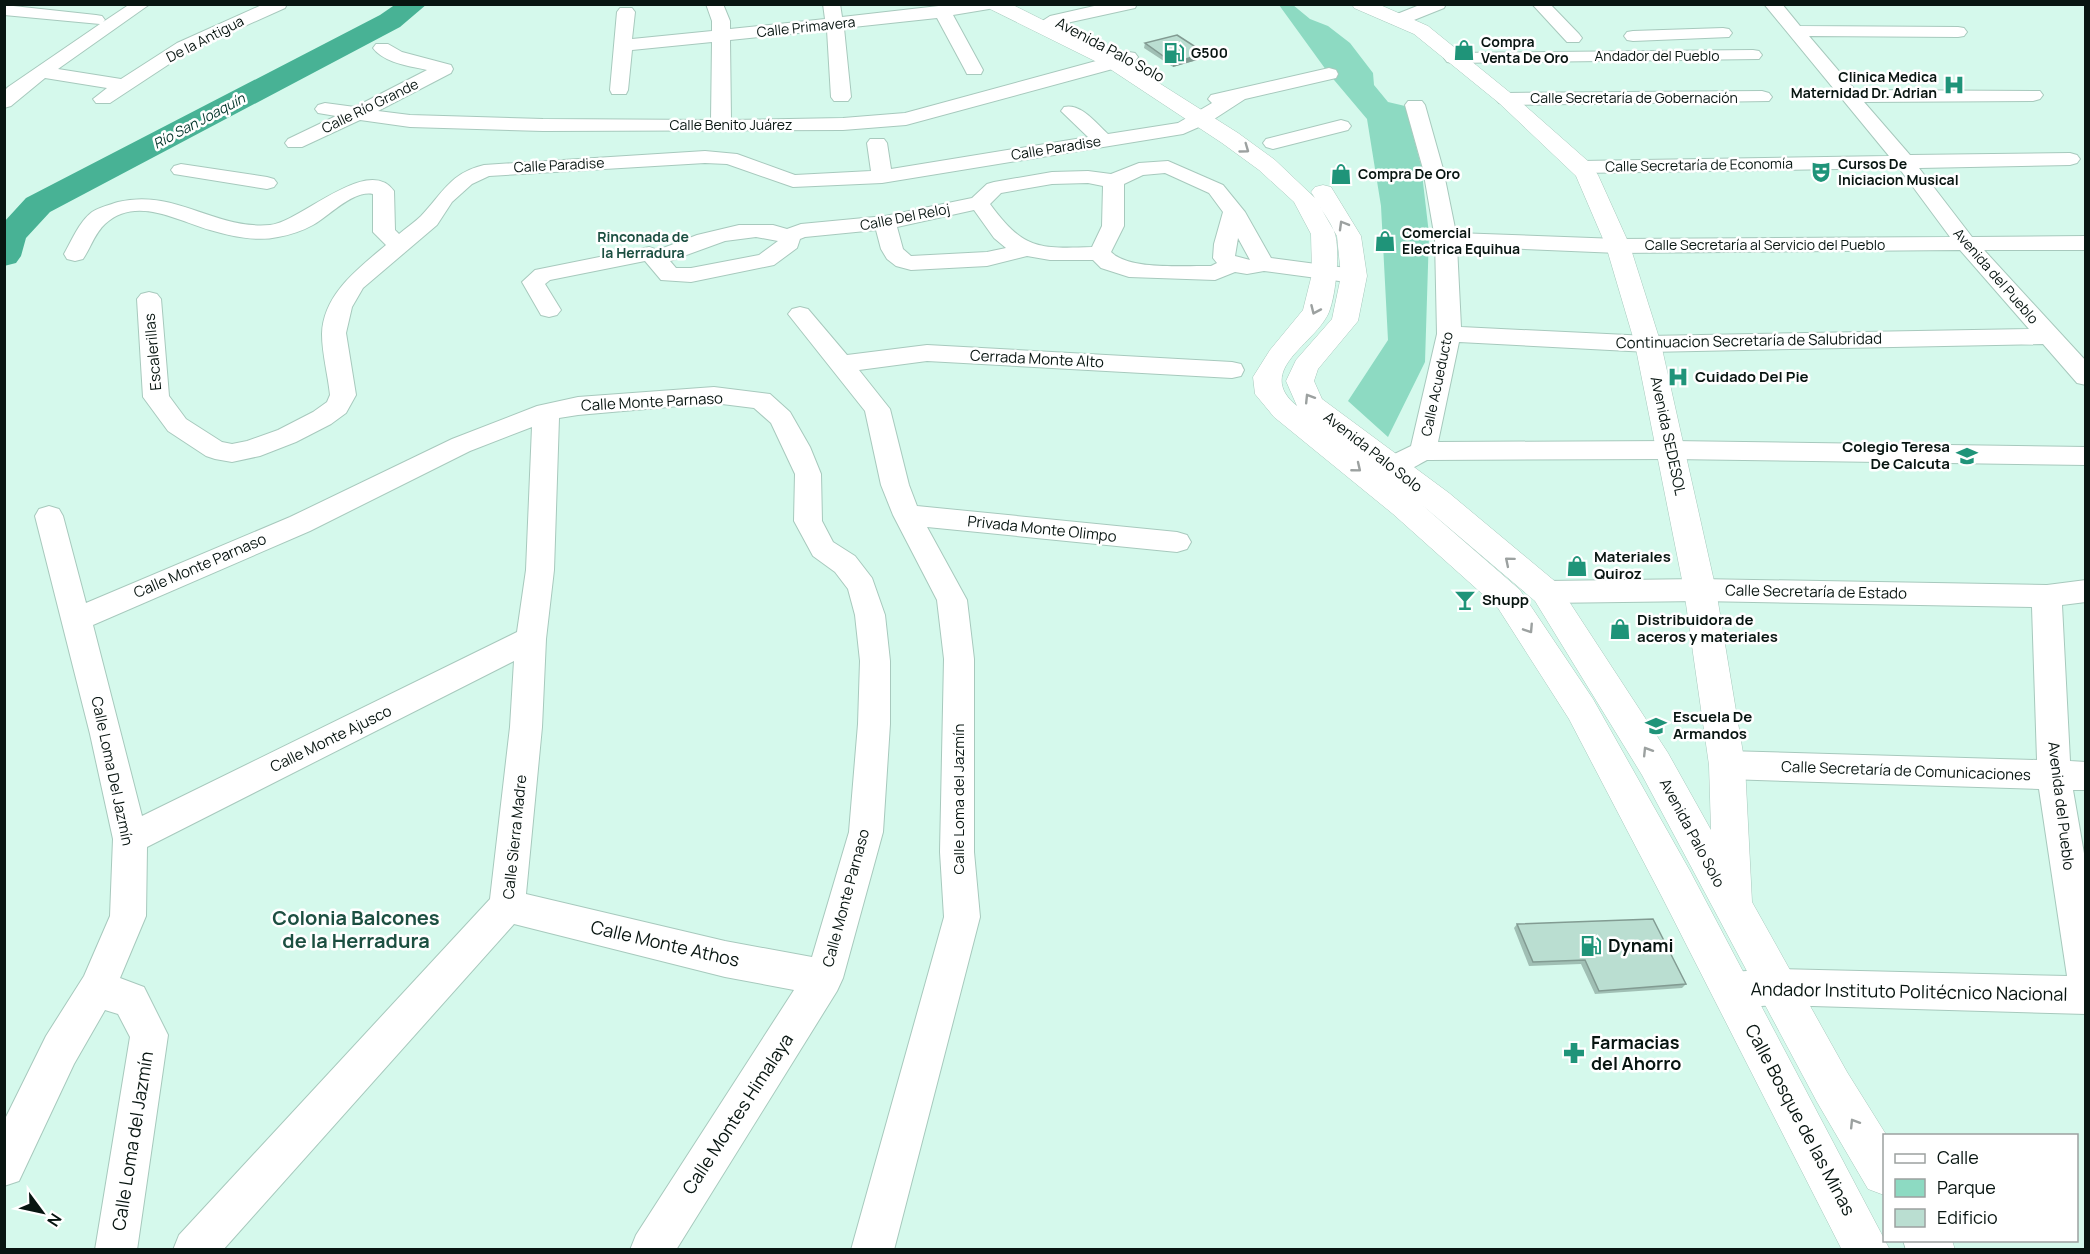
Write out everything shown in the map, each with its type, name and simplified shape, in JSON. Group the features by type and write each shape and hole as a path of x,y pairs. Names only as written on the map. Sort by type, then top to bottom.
{"main road":[{"name":"Avenida Palo Solo","path":"995,4 1049,24"},
{"name":"Avenida Palo Solo","path":"1017,4 1049,24 1121,60 1273,143 1325,194 1349,236 1354,276 1346,321 1306,366 1300,381 1310,404 1438,501 1546,592 1655,764 1776,987"},
{"name":"Avenida SEDESOL","path":"1361,4 1421,30 1506,99 1581,167 1587,175 1618,246 1648,344 1672,450 1700,590 1727,765 1734,911 1732,990"},
{"name":"Avenida Palo Solo","path":"1209,107 1304,199 1323,234 1324,274 1316,312 1279,356 1267,377 1269,394 1284,410 1404,506 1509,599 1581,709 1732,990"},
{"path":"1776,987 1883,1171"},
{"name":"Calle Bosque de las Minas","path":"1732,990 1867,1250"}],"street":[{"path":"4,83 21,68 120,4"},
{"path":"4,102 41,72 142,4"},
{"path":"240,20 260,4"},
{"name":"De la Antigua","path":"103,99 183,47 279,4"},
{"path":"714,4 721,21 721,126"},
{"path":"831,4 835,24 841,97"},
{"name":"Calle Primavera","path":"622,46 943,12 989,4"},
{"path":"1049,24 1129,4"},
{"path":"1398,20 1438,4"},
{"path":"1540,4 1573,38"},
{"name":"Avenida del Pueblo","path":"1772,4 1904,161 1965,243 2049,336 2080,365"},
{"path":"4,10 96,20"},
{"path":"619,90 626,12"},
{"path":"943,12 974,70"},
{"path":"1794,31 1958,32"},
{"path":"1619,36 1723,33"},
{"path":"1586,98 1555,57 1544,38 1596,37"},
{"path":"1446,51 1520,40"},
{"name":"Calle Río Grande","path":"295,143 444,69 396,56 382,48"},
{"name":"Andador del Pueblo","path":"1446,51 1555,57 1753,55"},
{"name":"Calle Benito Juárez","path":"325,109 410,121 543,125 843,124 906,118 1121,60"},
{"path":"41,72 122,86"},
{"name":"Calle Paradise","path":"402,243 429,220 445,198 465,180 483,171 503,168 672,168 730,158 793,182 882,177 1183,128 1209,107 1329,74"},
{"path":"1849,96 2032,95"},
{"name":"Calle Secretaría de Gobernación","path":"1506,99 1762,97"},
{"name":"Calle Acueducto","path":"1415,105 1433,169 1446,239 1449,334 1423,451"},
{"path":"1071,111 1103,140"},
{"path":"1273,143 1341,126"},
{"path":"877,143 882,177"},
{"name":"Calle Secretaría de Economía","path":"1581,167 2070,159"},
{"path":"1025,250 1005,237 979,204 994,188 1052,178 1088,177 1113,181 1140,169 1168,167 1216,189 1234,212 1263,264"},
{"path":"181,170 267,183"},
{"path":"193,215 238,179"},
{"path":"1099,253 1107,243 1116,223 1113,181"},
{"path":"75,254 95,222 111,211 148,204 168,206 231,230 268,232 303,222 346,194 371,185 383,191 384,232 391,239 402,243"},
{"name":"Calle Del Reloj","path":"789,236 801,231 885,223 979,204"},
{"path":"1234,212 1225,244 1224,258 1231,264 1255,267 1263,264 1324,274 1354,276"},
{"path":"885,223 894,256 900,262 987,258 1025,250 1073,254 1099,253 1109,263 1129,270 1215,273 1231,264"},
{"path":"549,310 533,282 543,275 649,254 657,259 669,275 691,275 766,260 789,243 789,236 775,230 745,231 695,242 657,259"},
{"name":"Calle Secretaría al Servicio del Pueblo","path":"1446,239 1618,246 2085,243"},
{"name":"Escalerillas","path":"149,299 156,397 177,425 215,450 232,453 251,450 287,436 322,418 336,407 343,395 334,333 340,307 354,284 402,243"},
{"name":"Calle Loma del Jazmín","path":"800,314 877,409 895,485 907,515 952,600 959,659 957,852 962,917 872,1250"},
{"name":"Continuacion Secretaría de Salubridad","path":"1449,334 1648,344 2049,336"},
{"name":"Cerrada Monte Alto","path":"842,364 927,353 1232,370"},
{"name":"Calle Monte Parnaso","path":"75,620 300,524 461,445 546,412 578,406 714,395 761,400 781,418 797,447 808,474 808,521 823,549 845,564 862,586 870,615 874,661 874,724 866,832 824,978"},
{"name":"Calle Sierra Madre","path":"194,1250 507,906 526,727 531,639 540,570 546,412"},
{"path":"1391,467 1423,451 1672,450 2085,456"},
{"name":"Privada Monte Olimpo","path":"907,515 1176,542"},
{"name":"Calle Loma Del Jazmín","path":"4,1166 60,1050 97,989 128,916 130,839 106,734 49,516"},
{"name":"Calle Secretaría de Estado","path":"1546,592 1700,590 2047,596 2085,591"},
{"name":"Avenida del Pueblo","path":"2047,596 2048,668 2070,776 2085,978"},
{"name":"Calle Monte Ajusco","path":"130,839 531,639"},
{"name":"Calle Secretaría de Comunicaciones","path":"1727,765 2070,776"},
{"name":"Calle Monte Athos","path":"507,906 725,959 824,978"},
{"name":"Calle Montes Himalaya","path":"651,1250 824,978"},
{"name":"Andador Instituto Politécnico Nacional","path":"1732,990 1776,987 2085,995"},
{"name":"Calle Loma del Jazmín","path":"97,989 131,1000 149,1035 116,1250"}],"green space":[{"path":"1279,5 1293,5 1310,19 1328,26 1350,43 1373,73 1374,85 1388,102 1405,106 1421,165 1429,234 1425,362 1388,437 1348,401 1388,340 1381,206 1367,119 1329,74"}],"building":[{"name":"G500","path":"1177,35 1205,53 1173,63 1145,43"},
{"name":"Dynami","path":"1653,919 1686,984 1599,991 1585,960 1533,962 1517,924"}],"waterway":[{"name":"Río San Joaquín","path":"4,256 10,236 38,205 390,21 414,4"}],"place":[{"name":"Compra Venta De Oro","path":"1464,50"},
{"name":"G500","path":"1174,53"},
{"name":"Clinica Medica Maternidad Dr. Adrian","path":"1954,85"},
{"name":"Cursos De Iniciacion Musical","path":"1821,172"},
{"name":"Compra De Oro","path":"1341,174"},
{"name":"Comercial Electrica Equihua","path":"1385,241"},
{"name":"Cuidado Del Pie","path":"1678,377"},
{"name":"Colegio Teresa De Calcuta","path":"1967,456"},
{"name":"Materiales Quiroz","path":"1577,566"},
{"name":"Shupp","path":"1465,600"},
{"name":"Distribuidora de aceros y materiales","path":"1620,629"},
{"name":"Escuela De Armandos","path":"1656,726"},
{"name":"Dynami","path":"1591,946"},
{"name":"Farmacias del Ahorro","path":"1574,1053"}],"district":[{"name":"Rinconada de la Herradura","path":"643,246"},
{"name":"Colonia Balcones de la Herradura","path":"356,930"}]}
